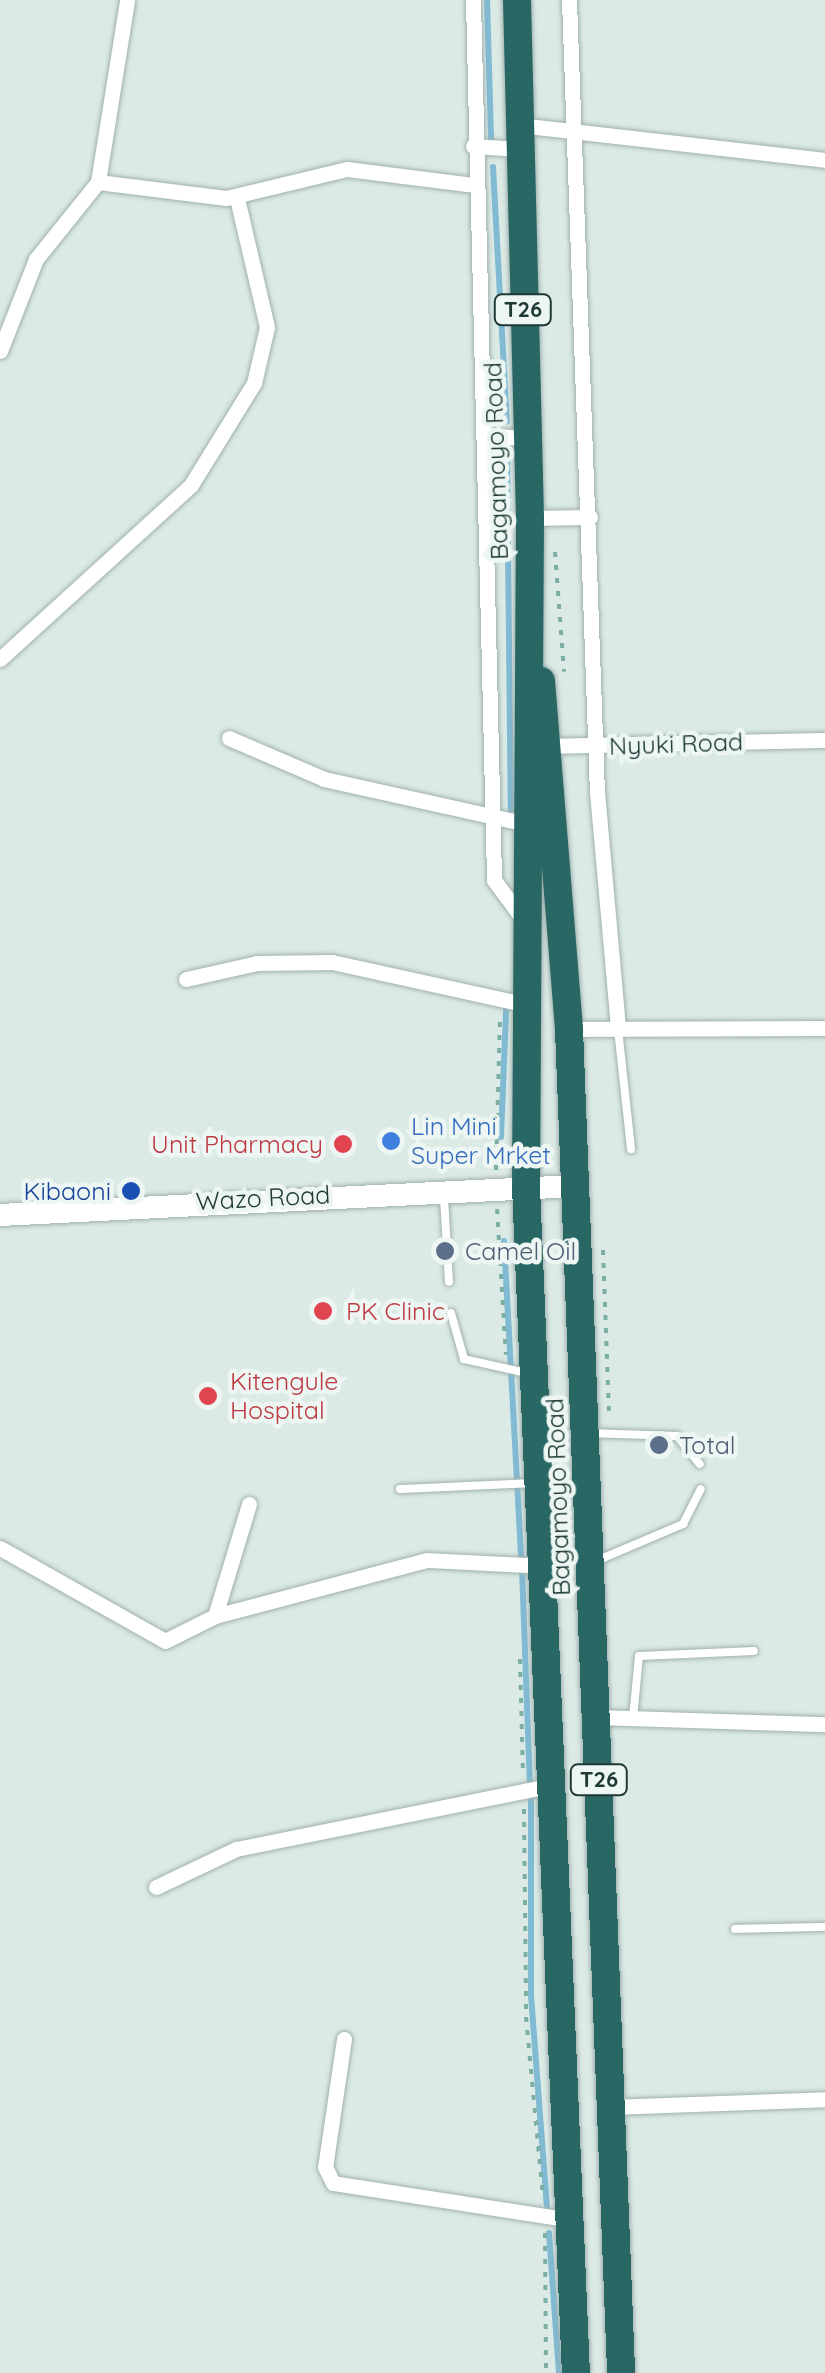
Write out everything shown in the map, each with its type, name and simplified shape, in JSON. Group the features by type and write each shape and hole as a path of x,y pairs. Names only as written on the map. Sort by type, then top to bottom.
{"highway":[{"name":"Bagamoyo Road","path":"516,0 530,621 569,1029 621,2373"},
{"name":"Bagamoyo Road","path":"540,746 527,824 526,1187 519,1372 525,1484 544,1566 574,2220 576,2373"}],"main road":[{"name":"Wazo Road","path":"0,1216 443,1188 575,1186"}],"street":[{"path":"0,351 36,259 98,182 127,0"},
{"path":"474,0 473,185 487,435 494,880 527,925"},
{"path":"569,0 596,746 618,1030"},
{"path":"474,146 520,137 573,138 825,160"},
{"path":"98,182 238,198 347,170 473,185"},
{"path":"0,659 191,485 254,383 267,327 238,198"},
{"path":"487,435 525,438"},
{"path":"530,518 590,517"},
{"path":"229,738 324,779 527,824"},
{"name":"Nyuki Road","path":"540,746 825,740"},
{"path":"186,978 257,963 332,962 528,1005"},
{"path":"569,1029 825,1028"},
{"path":"215,1616 249,1504"},
{"path":"0,1548 155,1638 170,1640 215,1616 427,1560 544,1566"},
{"path":"596,1716 825,1724"},
{"path":"156,1887 252,1845 554,1785"},
{"path":"344,2039 325,2167 333,2183 574,2220"},
{"path":"611,2107 825,2098"}],"lane":[{"path":"618,1030 630,1149"},
{"path":"443,1188 448,1282"},
{"path":"452,1313 464,1360 519,1372"},
{"path":"585,1433 676,1436 700,1464"},
{"path":"400,1489 525,1484"},
{"path":"590,1562 683,1524 702,1490"},
{"path":"634,1718 639,1656 754,1651"},
{"path":"735,1928 825,1927"}],"waterway":[{"path":"487,0 491,138"},
{"path":"493,167 507,422"},
{"path":"507,449 511,810"},
{"path":"501,1137 506,1010"},
{"path":"504,1241 521,1558"},
{"path":"522,1569 530,1783"},
{"path":"531,1800 531,1995 547,2206"},
{"path":"549,2233 559,2373"}],"place":[{"name":"Lin Mini Super Mrket","path":"391,1141"},
{"name":"Unit Pharmacy","path":"343,1144"},
{"name":"Kibaoni","path":"131,1191"},
{"name":"Camel Oil","path":"445,1251"},
{"name":"PK Clinic","path":"323,1311"},
{"name":"Kitengule Hospital","path":"208,1396"},
{"name":"Total","path":"659,1445"}]}
